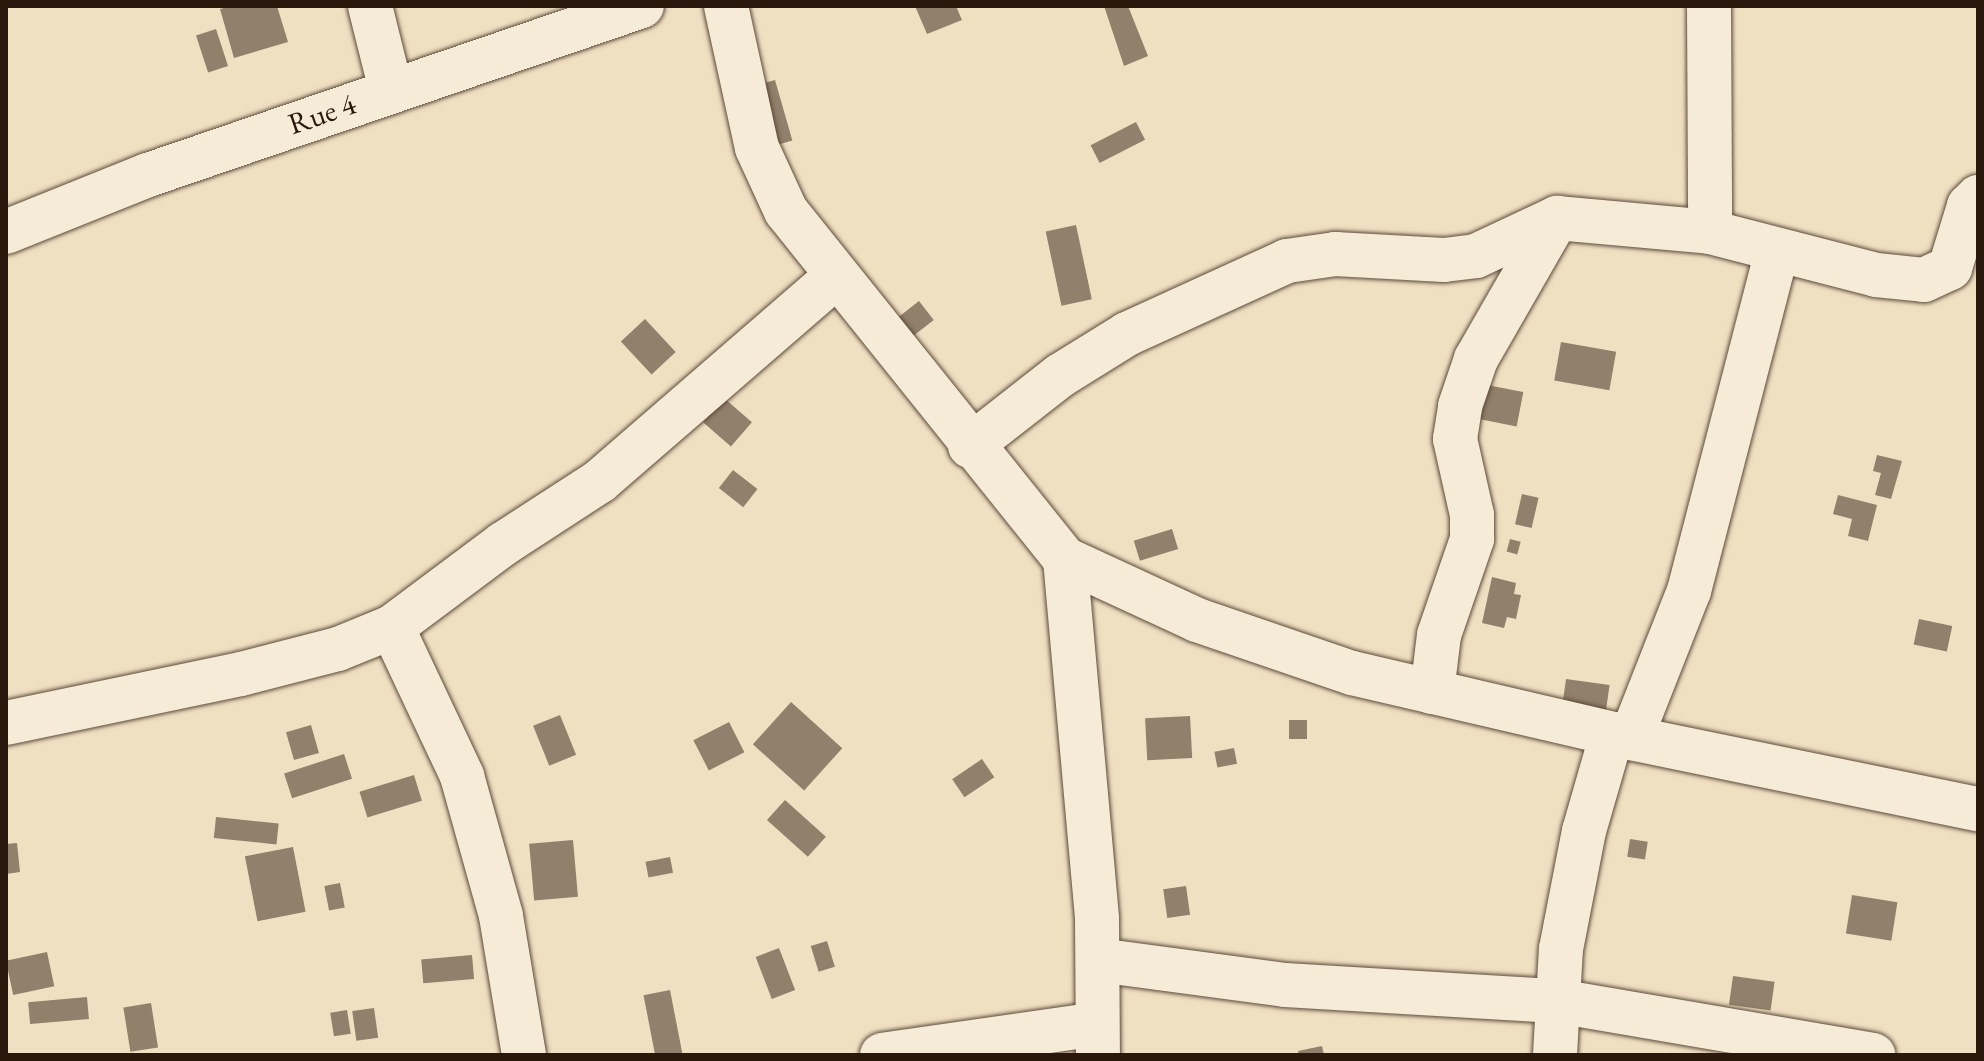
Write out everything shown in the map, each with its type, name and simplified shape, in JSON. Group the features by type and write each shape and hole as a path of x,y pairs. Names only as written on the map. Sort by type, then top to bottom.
{"street":[{"path":"370,6 391,90"},
{"name":"Rue 4","path":"6,232 391,90 642,6"},
{"path":"726,6 757,148 769,180 786,211 970,446 1065,559 1197,620 1352,673 1621,736 1978,809"},
{"path":"1709,6 1710,232"},
{"path":"970,446 1061,375 1127,334 1275,266 1335,254 1444,260 1476,256 1557,218 1710,232 1876,275 1924,280 1964,271 1969,206 1978,197"},
{"path":"1432,692 1439,635 1472,539 1472,515 1455,439 1460,406 1476,359 1557,218"},
{"path":"1555,1055 1561,949 1584,831 1621,736 1689,591 1777,250"},
{"path":"6,723 241,674 338,649 392,627 503,544 600,481 837,276"},
{"path":"882,1055 1097,1040 1098,960 1065,559"},
{"path":"392,627 462,776 501,916 524,1055"},
{"path":"1098,960 1285,985 1557,1001 1873,1055"}],"building":[{"path":"231,6 277,6 288,42 234,58 220,9"},
{"path":"915,6 956,6 962,20 927,34"},
{"path":"1104,6 1128,6 1148,56 1124,66"},
{"path":"216,29 228,66 208,73 196,35"},
{"path":"775,80 792,141 766,148 749,87"},
{"path":"1136,122 1145,140 1100,163 1091,145"},
{"path":"1076,225 1092,299 1061,306 1046,231"},
{"path":"919,301 934,320 897,349 882,330"},
{"path":"645,319 676,352 652,374 621,342"},
{"path":"1561,342 1616,352 1609,390 1554,380"},
{"path":"1487,385 1523,392 1517,426 1480,419"},
{"path":"724,398 752,422 731,446 703,422"},
{"path":"1877,455 1902,461 1891,499 1875,495 1881,473 1873,471"},
{"path":"733,470 757,489 743,507 719,488"},
{"path":"1522,494 1539,498 1532,528 1515,524"},
{"path":"1838,495 1877,505 1868,541 1848,536 1852,519 1833,514"},
{"path":"1172,529 1178,549 1140,561 1134,541"},
{"path":"1510,539 1521,542 1517,554 1507,552"},
{"path":"1492,577 1516,583 1514,594 1521,595 1516,619 1507,617 1504,628 1482,623"},
{"path":"1919,619 1952,626 1947,652 1914,644"},
{"path":"1566,679 1610,685 1605,721 1561,715"},
{"path":"791,702 842,748 804,791 753,744"},
{"path":"560,715 576,755 549,766 533,726"},
{"path":"1190,716 1192,758 1147,760 1145,718"},
{"path":"1289,720 1307,720 1307,739 1289,739"},
{"path":"729,722 744,752 709,770 693,740"},
{"path":"311,725 319,753 294,760 286,732"},
{"path":"1234,748 1237,764 1217,768 1214,752"},
{"path":"344,754 352,779 292,798 284,773"},
{"path":"982,759 994,777 964,797 952,779"},
{"path":"414,775 422,801 367,817 359,792"},
{"path":"785,800 826,837 808,857 767,820"},
{"path":"216,817 279,824 276,844 214,838"},
{"path":"1630,839 1648,842 1645,860 1627,857"},
{"path":"573,840 578,897 534,901 529,844"},
{"path":"17,843 20,872 6,874 6,844"},
{"path":"293,847 306,912 257,921 245,856"},
{"path":"670,857 673,873 649,877 645,862"},
{"path":"340,883 345,908 329,911 324,886"},
{"path":"1186,886 1190,915 1167,918 1163,889"},
{"path":"1852,895 1897,902 1891,941 1846,934"},
{"path":"827,941 835,967 819,972 811,946"},
{"path":"779,948 795,990 772,999 756,957"},
{"path":"47,952 54,986 13,995 6,961"},
{"path":"472,955 474,979 423,983 421,959"},
{"path":"1733,976 1775,982 1771,1011 1729,1005"},
{"path":"670,990 683,1055 655,1055 643,995"},
{"path":"87,997 89,1019 30,1024 28,1002"},
{"path":"151,1003 158,1047 130,1052 123,1007"},
{"path":"374,1008 378,1038 356,1041 352,1011"},
{"path":"347,1010 351,1034 334,1036 330,1013"},
{"path":"1322,1046 1324,1055 1299,1055 1298,1051"}]}
